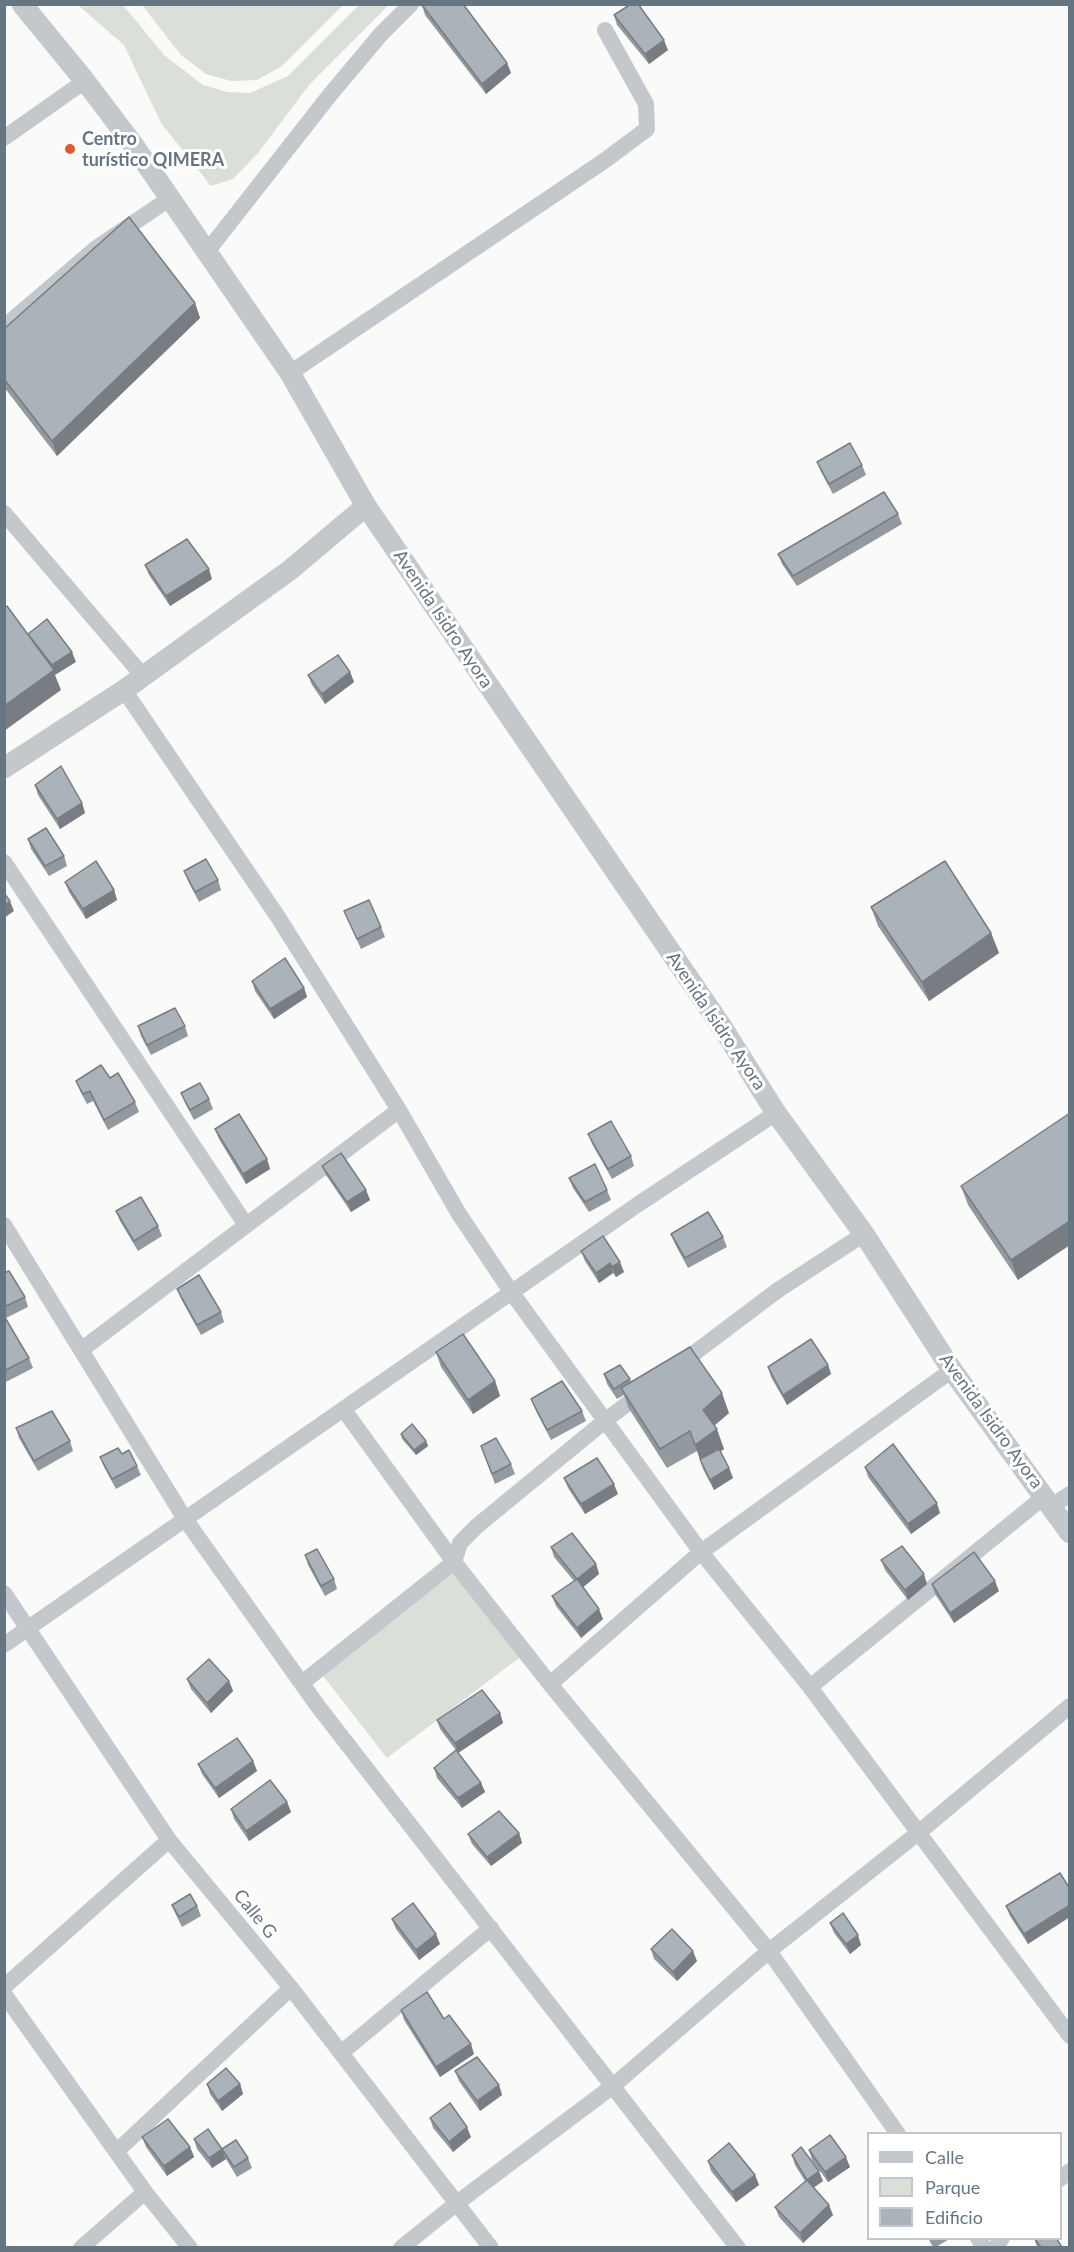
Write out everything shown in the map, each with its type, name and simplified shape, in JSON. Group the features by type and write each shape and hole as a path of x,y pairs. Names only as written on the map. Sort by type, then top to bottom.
{"street":[{"name":"Avenida Isidro Ayora","path":"22,4 132,143 290,373 366,506 724,1030 777,1113 864,1234 952,1370 1070,1533"},
{"path":"206,253 329,96 381,34 411,4"},
{"path":"290,373 594,168 647,129 646,104 605,30"},
{"path":"4,138 85,81"},
{"path":"4,327 94,249 169,199"},
{"path":"4,768 124,690 290,570 366,506"},
{"path":"6,517 143,676"},
{"path":"124,690 278,917 399,1110 459,1214 512,1293 701,1552 810,1687 1070,2036"},
{"path":"4,862 246,1225"},
{"path":"81,1350 399,1110"},
{"path":"4,1645 637,1205 777,1113"},
{"path":"4,1225 185,1519 302,1683 738,2247"},
{"path":"302,1683 454,1562 460,1543 477,1526 606,1419 778,1290 864,1234"},
{"path":"550,1684 701,1552 952,1370"},
{"path":"344,1410 454,1562 550,1684 769,1951 897,2132"},
{"path":"810,1687 1048,1501 1070,1494"},
{"name":"Calle G","path":"4,1593 169,1840 291,1988 491,2247"},
{"path":"401,2247 613,2086 769,1951 918,1833 1070,1707"},
{"path":"4,1987 169,1840"},
{"path":"341,2053 491,1928"},
{"path":"117,2151 291,1988"},
{"path":"4,1994 145,2192 190,2247"},
{"path":"81,2247 145,2192"}],"green space":[{"path":"78,5 123,5 164,55 203,85 227,92 250,93 288,76 359,5 389,5 309,85 258,153 233,179 211,186 161,123 124,45"},
{"path":"142,5 343,5 282,66 257,80 231,81 206,74 181,55"},
{"path":"456,1571 519,1658 387,1758 320,1672"}],"building":[{"path":"463,4 507,63 482,84 422,5"},
{"path":"631,4 638,4 664,40 645,54 614,15"},
{"path":"129,217 195,303 52,441 4,379 4,329"},
{"path":"850,443 862,465 829,484 817,462"},
{"path":"884,492 898,514 793,576 778,554"},
{"path":"187,539 209,569 166,596 145,565"},
{"path":"7,606 54,670 4,706 4,608"},
{"path":"47,619 72,652 52,665 28,634"},
{"path":"338,655 350,672 322,694 308,675"},
{"path":"61,766 82,803 57,819 35,785"},
{"path":"46,828 64,856 45,866 28,839"},
{"path":"206,859 218,880 195,892 184,871"},
{"path":"96,861 114,890 83,909 65,882"},
{"path":"945,861 991,933 922,982 871,907"},
{"path":"4,893 10,901 4,906"},
{"path":"369,900 381,927 357,939 344,911"},
{"path":"285,958 304,988 270,1009 252,981"},
{"path":"175,1008 185,1026 147,1045 138,1026"},
{"path":"101,1065 110,1078 118,1073 135,1102 104,1120 90,1091 83,1094 76,1081"},
{"path":"200,1083 209,1099 190,1110 181,1093"},
{"path":"1070,1113 1070,1221 1011,1260 961,1186"},
{"path":"239,1114 267,1159 243,1174 215,1129"},
{"path":"611,1121 631,1156 608,1169 588,1134"},
{"path":"341,1153 366,1190 347,1202 322,1166"},
{"path":"595,1164 607,1190 585,1202 569,1178"},
{"path":"141,1197 158,1226 134,1241 116,1211"},
{"path":"708,1212 723,1237 685,1258 671,1234"},
{"path":"603,1236 620,1262 612,1267 610,1263 596,1273 581,1251"},
{"path":"9,1271 25,1297 4,1307 4,1273"},
{"path":"199,1275 221,1312 197,1325 177,1289"},
{"path":"4,1316 29,1358 4,1371"},
{"path":"463,1334 495,1381 468,1400 436,1352"},
{"path":"811,1339 828,1365 783,1395 768,1367"},
{"path":"690,1347 722,1393 703,1410 717,1429 695,1445 690,1431 660,1449 621,1388"},
{"path":"620,1365 630,1379 614,1389 604,1374"},
{"path":"562,1381 582,1411 547,1430 531,1399"},
{"path":"52,1411 70,1441 34,1461 16,1428"},
{"path":"412,1424 426,1441 414,1450 401,1434"},
{"path":"496,1438 511,1464 492,1474 481,1446"},
{"path":"893,1444 937,1503 908,1524 865,1467"},
{"path":"118,1448 122,1454 129,1450 137,1466 112,1479 100,1457"},
{"path":"719,1449 729,1468 710,1480 700,1459"},
{"path":"597,1458 614,1484 581,1504 564,1478"},
{"path":"572,1533 596,1564 577,1579 551,1547"},
{"path":"902,1546 924,1574 905,1590 881,1560"},
{"path":"317,1549 334,1579 321,1586 305,1555"},
{"path":"974,1552 995,1581 950,1613 932,1584"},
{"path":"577,1579 599,1609 577,1628 552,1596"},
{"path":"209,1659 229,1681 207,1703 187,1679"},
{"path":"482,1690 500,1713 455,1743 437,1720"},
{"path":"237,1738 253,1761 215,1788 198,1764"},
{"path":"456,1750 481,1783 458,1798 434,1768"},
{"path":"270,1780 287,1802 246,1831 231,1809"},
{"path":"499,1811 519,1833 487,1857 468,1834"},
{"path":"1060,1873 1070,1889 1070,1905 1024,1934 1006,1906"},
{"path":"190,1894 197,1906 179,1917 172,1905"},
{"path":"413,1903 436,1934 416,1950 392,1919"},
{"path":"843,1913 858,1935 846,1944 830,1923"},
{"path":"672,1929 693,1951 673,1972 651,1949"},
{"path":"427,1992 444,2019 449,2015 471,2044 436,2067 401,2010"},
{"path":"477,2057 499,2085 477,2101 455,2071"},
{"path":"226,2068 240,2084 218,2101 207,2084"},
{"path":"450,2103 467,2127 449,2142 430,2118"},
{"path":"168,2119 190,2147 164,2166 142,2137"},
{"path":"208,2129 222,2149 209,2158 194,2139"},
{"path":"830,2135 846,2157 825,2172 809,2150"},
{"path":"236,2140 248,2158 234,2167 222,2149"},
{"path":"729,2143 755,2175 732,2192 708,2161"},
{"path":"801,2147 819,2171 807,2180 792,2155"},
{"path":"807,2180 829,2205 800,2233 775,2207"},
{"path":"1036,2240 1057,2240 1062,2247 1041,2247"}],"place":[{"name":"Centro turístico QIMERA","path":"70,149"}]}
